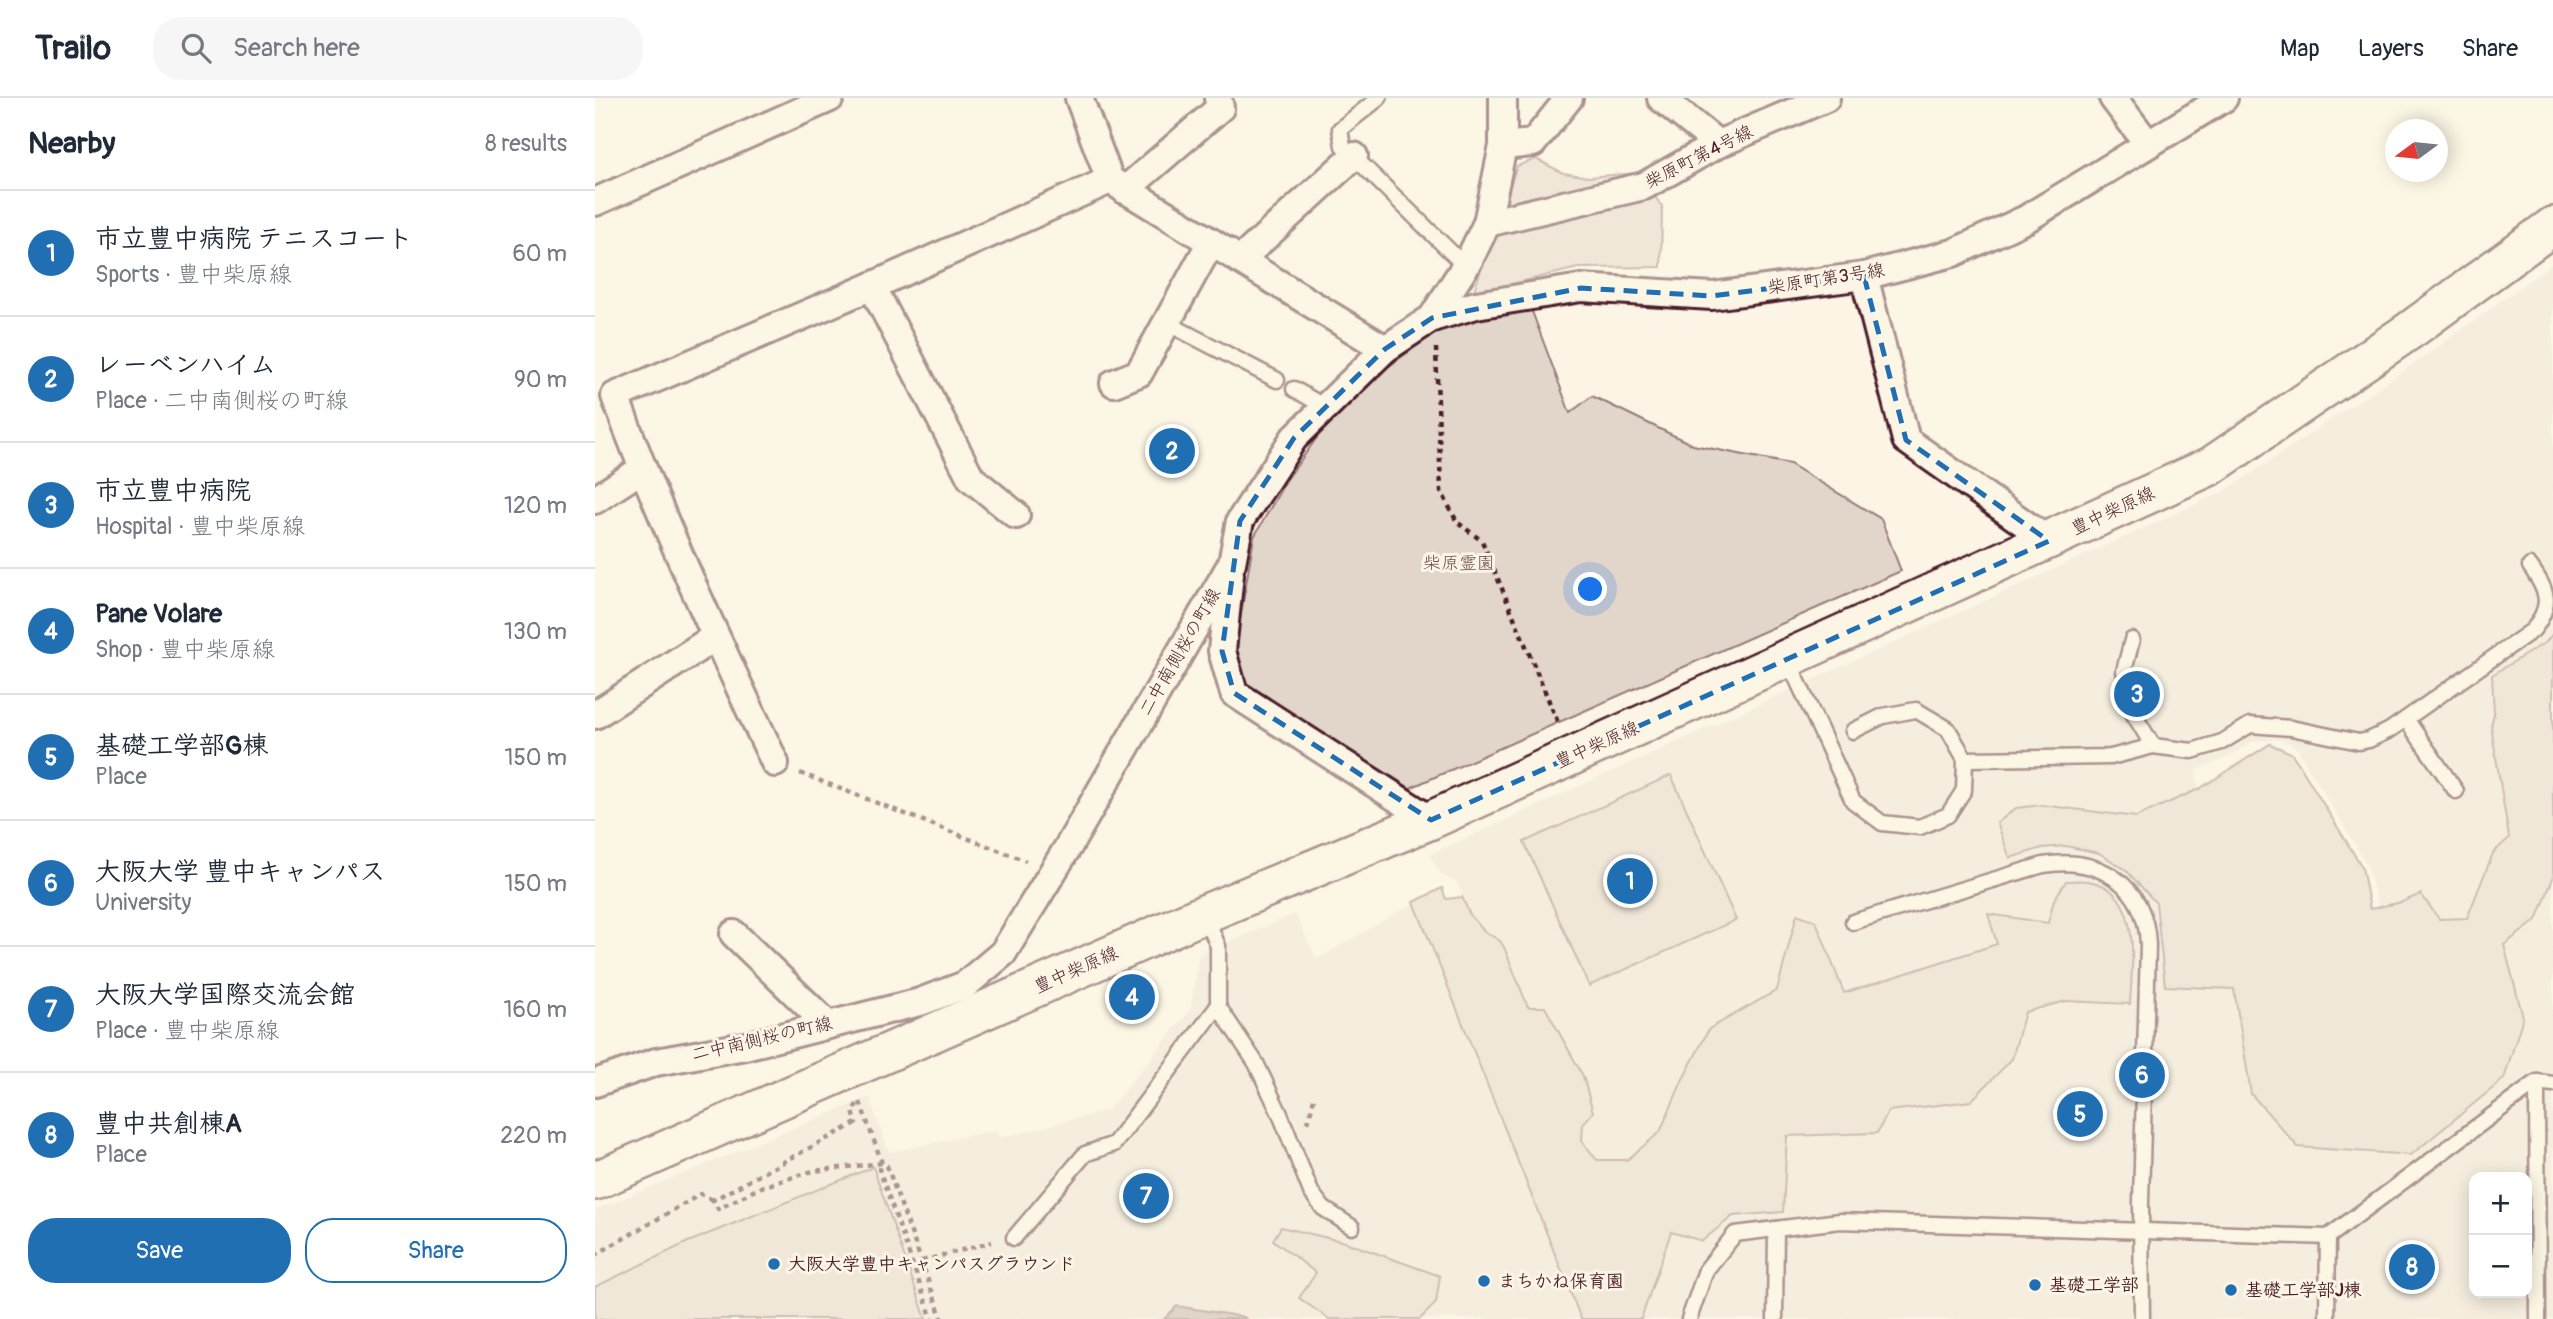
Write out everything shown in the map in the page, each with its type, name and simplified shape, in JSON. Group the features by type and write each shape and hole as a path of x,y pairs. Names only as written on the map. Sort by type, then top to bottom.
{"street":[{"path":"595,202 830,98"},
{"path":"1079,98 1118,185 1385,349"},
{"path":"775,763 715,637 642,469 615,396 1118,185 1220,108 1218,98"},
{"path":"1432,318 1465,266 1487,223 1503,146 1503,98"},
{"path":"1503,146 1533,143 1569,98"},
{"path":"1661,98 1719,144"},
{"name":"柴原町第4号線","path":"1487,223 1644,186 1719,144 1826,98"},
{"path":"2113,98 2148,144"},
{"name":"柴原町第3号線","path":"1432,318 1476,305 1581,288 1712,296 1864,276 1953,253 2026,219 2224,98"},
{"path":"1240,260 1354,156"},
{"name":"豊中柴原線","path":"595,1181 1204,914 1431,820 2211,466 2412,329 2553,226"},
{"path":"1114,383 1139,373 1211,242"},
{"path":"1864,276 1906,440 2049,541"},
{"path":"872,286 971,478 1016,516"},
{"name":"二中南側桜の町線","path":"595,1083 656,1062 745,1046 919,1002 965,985 1003,953 1232,563 1240,521 1294,438 1385,349 1432,318"},
{"path":"595,500 642,469"},
{"path":"1232,563 1222,652 1234,693 1431,820"},
{"path":"595,715 715,637"},
{"path":"734,934 828,1025"}],"lane":[{"path":"1380,98 1341,129 1343,146 1465,266"},
{"path":"1167,323 1277,380"},
{"path":"1294,389 1325,407"},
{"path":"1965,759 2112,757 2153,746 2192,751 2222,742 2250,725 2291,728 2362,742 2390,730 2533,630 2545,614 2547,602 2542,583 2530,566"},
{"path":"2132,640 2124,671 2133,713 2153,746"},
{"path":"1788,659 1853,801 1882,822 1920,827 1948,815 1964,790 1965,759 1948,729 1916,710 1883,716 1853,731"},
{"path":"2406,719 2456,791"},
{"path":"1853,922 2043,865 2061,862 2090,866 2125,886 2139,906 2147,933 2142,1319"},
{"path":"1204,914 1218,946 1218,1006 1256,1063 1311,1192 1323,1208 1352,1227"},
{"path":"1014,1238 1085,1154 1114,1144 1218,1006"},
{"path":"1689,1319 1706,1270 1735,1234 1840,1221 2328,1237 2537,1083 2553,1084"},
{"path":"2537,1083 2537,1319"},
{"path":"1775,1319 1776,1229"},
{"path":"2327,1319 2328,1237"}],"path":[{"path":"1432,318 1437,361 1441,491 1457,522 1482,541 1562,732"},
{"path":"775,763 1053,871"},
{"path":"713,1200 856,1123 853,1111 859,1101 881,1163 879,1169 932,1319"},
{"path":"595,1255 701,1194 713,1200 718,1209 761,1187 813,1171 881,1163 887,1166 942,1319"},
{"path":"922,1261 976,1245 1014,1238"}],"highlighted area":[{"path":"1864,276 1906,440 2049,541 1431,820 1234,693 1222,651 1240,521 1294,438 1385,349 1432,318 1581,288 1712,296"}],"shaded area":[{"path":"2553,263 2553,633 2546,642 2553,681 2553,1319 1641,1319 1671,1232 1776,991 1709,1029 1660,1132 1627,1160 1597,1160 1582,1141 1583,1124 1593,1112 1583,1076 1546,1008 1528,1007 1500,941 1483,930 1470,915 1457,882 1442,876 1429,855 2225,491 2430,353","holes":["2274,739 2289,743 2298,750 2368,866 2378,907 2329,919 2244,761 2199,788 2196,770 2225,759 2252,742"]},
{"path":"1414,903 1581,1319 595,1319 595,1210 869,1097 889,1152 996,1130 1000,1138 1108,1110 1191,1009 1199,954 1295,914 1317,959"},
{"path":"1177,1306 1244,1317 1246,1319 1164,1319"}],"green space":[{"path":"1536,159 1563,173 1589,177 1636,173 1662,206 1661,267 1578,268 1473,293 1517,166"},
{"name":"柴原霊園","path":"1530,306 1570,413 1592,396 1693,445 1790,464 1881,519 1901,571 1410,788 1241,682 1236,643 1254,537 1285,482 1318,436 1364,385 1439,329"},
{"path":"2553,633 2553,878 2537,920 2504,945 2523,1017 2504,1079 2411,1155 2298,1147 2251,1094 2234,989 2165,986 2156,903 2126,870 2099,853 2066,846 2042,848 2010,858 1997,823 2016,808 2042,805 2136,817 2199,789 2270,744 2291,753 2297,761 2362,867 2370,909 2402,902 2421,894 2439,919 2467,918 2493,853 2509,838 2491,726 2494,713 2492,675 2546,642"},
{"path":"1671,775 1736,920 1589,986 1524,842"},
{"path":"2066,881 2088,881 2106,887 2118,898 2126,913 2132,950 2130,1004 2066,1001 2025,1012 2012,1059 1971,1101 1889,1111 1877,1133 1787,1136 1783,1212 1733,1216 1702,1241 1671,1232 1641,1319 1581,1319 1414,902 1442,888 1446,899 1462,897 1470,915 1483,930 1500,941 1528,1007 1545,1007 1583,1076 1593,1112 1583,1124 1582,1141 1597,1160 1627,1160 1660,1132 1709,1029 1777,990 1797,914 1816,921 1844,993 1997,944 1988,914 2048,923 2054,900"},
{"name":"大阪大学豊中キャンパスグラウンド","path":"873,1167 926,1319 595,1319 595,1287 688,1242"},
{"path":"1281,1227 1345,1242 1440,1276 1436,1303 1420,1319 1329,1319 1299,1298 1316,1273 1273,1240"}],"place":[{"name":"レーベンハイム","path":"1172,451"},
{"name":"市立豊中病院","path":"2137,694"},
{"name":"市立豊中病院 テニスコート","path":"1630,881"},
{"name":"Pane Volare","path":"1132,997"},
{"name":"大阪大学 豊中キャンパス","path":"2142,1075"},
{"name":"基礎工学部G棟","path":"2080,1114"},
{"name":"大阪大学国際交流会館","path":"1146,1196"},
{"name":"大阪大学豊中キャンパスグラウンド","path":"774,1264"},
{"name":"豊中共創棟A","path":"2412,1267"},
{"name":"まちかね保育園","path":"1484,1281"},
{"name":"基礎工学部","path":"2035,1285"},
{"name":"基礎工学部J棟","path":"2231,1290"}]}
